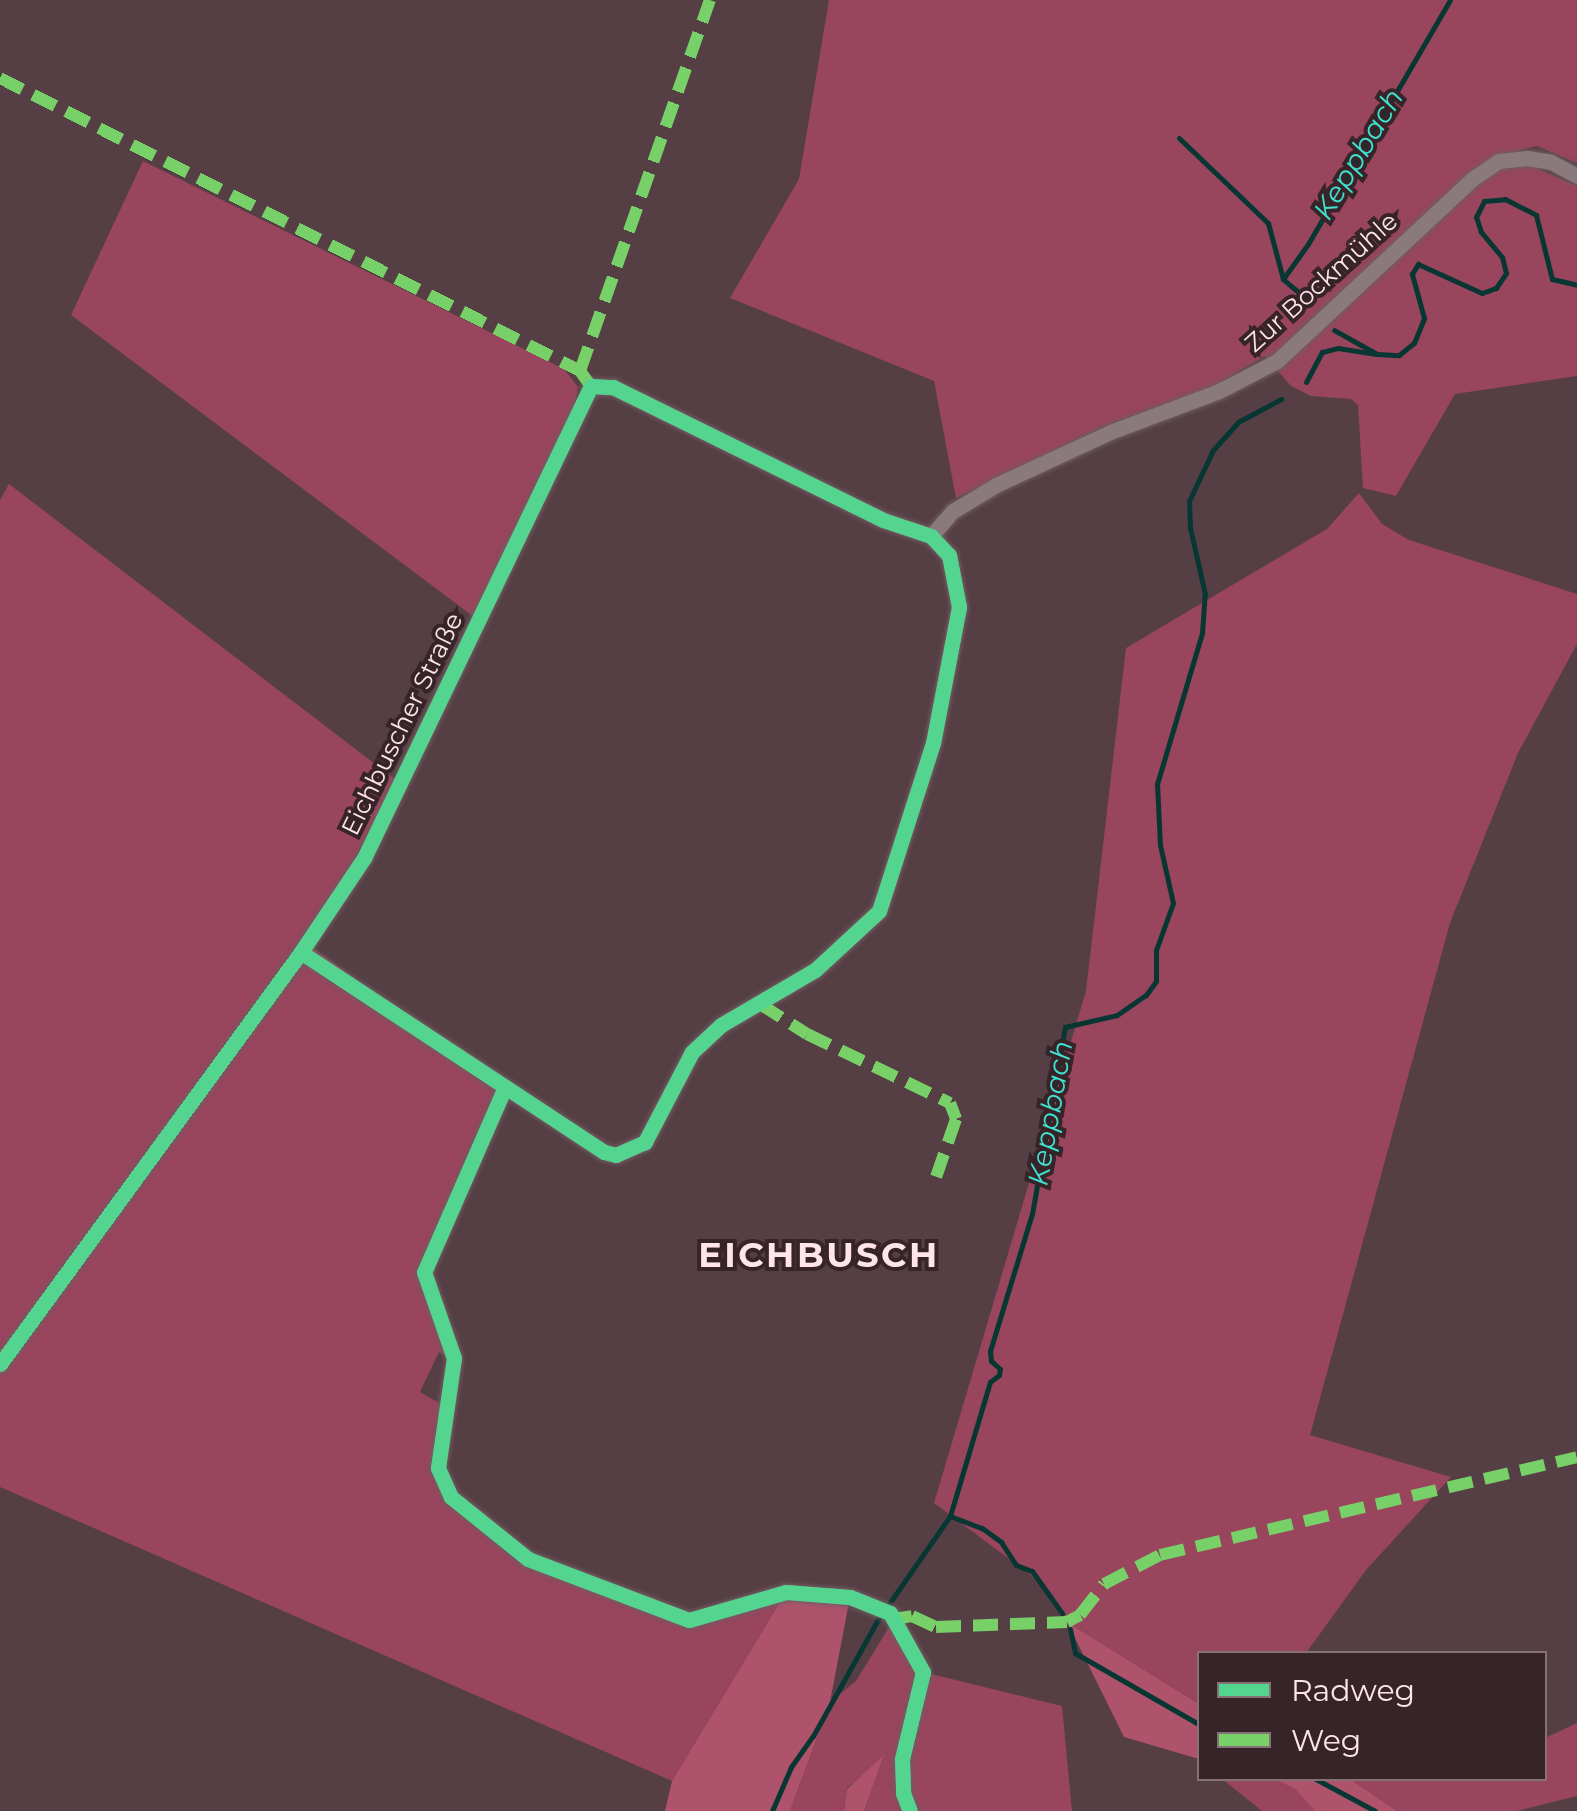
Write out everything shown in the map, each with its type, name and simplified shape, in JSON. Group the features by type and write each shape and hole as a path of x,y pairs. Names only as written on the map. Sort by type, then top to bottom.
{"street":[{"name":"Zur Bockmühle","path":"931,536 953,511 1011,478 1110,432 1219,391 1277,361 1472,179 1499,161 1538,160 1577,176"},
{"name":"Eichbuscher Straße","path":"0,1364 302,952 364,858 591,386 613,387 884,520 931,536"},
{"path":"302,952 604,1152 616,1155 646,1142 692,1052 721,1024 815,970 878,911 933,744 959,607 950,555 931,536"},
{"path":"505,1086 424,1272 454,1358 438,1468 451,1497 528,1558 689,1620 786,1592 850,1597 871,1602 890,1613 923,1672 902,1759 903,1793 910,1811"}],"shaded area":[{"path":"829,0 1577,0 1577,163 1537,146 1504,154 1577,186 1577,376 1455,394 1396,496 1363,488 1358,405 1351,399 1311,396 1291,386 1265,356 1210,388 1111,423 956,498 934,381 730,298 799,179"},
{"path":"143,161 564,369 578,387 574,408 474,617 71,315"},
{"path":"9,484 396,780 350,867 302,940 505,1087 424,1272 454,1358 439,1352 420,1392 450,1409 438,1468 451,1497 528,1559 689,1620 786,1592 672,1781 0,1487 0,500"},
{"path":"1359,493 1382,524 1409,540 1577,594 1577,644 1518,753 1450,923 1310,1435 1451,1477 1366,1570 1307,1651 1197,1651 1197,1703 1067,1622 1043,1584 934,1503 1086,991 1126,648 1327,529"},
{"path":"786,1592 850,1597 830,1702 790,1811 665,1811 672,1781"},
{"path":"894,1619 923,1672 1062,1706 1072,1811 864,1811 883,1758 847,1788 844,1811 790,1811 830,1702 856,1681"},
{"path":"1067,1622 1197,1703 1197,1758 1124,1737"},
{"path":"1577,1723 1577,1796 1517,1811 1397,1811 1353,1781 1547,1781 1547,1737"},
{"path":"884,1755 864,1811 844,1811 847,1789"},
{"path":"1224,1781 1278,1781 1295,1789 1315,1811 1262,1811"},
{"path":"1278,1781 1353,1781 1397,1811 1315,1811 1295,1789"}],"waterway":[{"name":"Keppbach","path":"1309,301 1283,279 1308,244 1450,0"},
{"path":"1179,138 1268,223 1283,279"},
{"path":"1377,354 1399,355 1414,343 1424,318 1412,274 1418,264 1482,293 1496,288 1506,273 1502,257 1481,232 1476,217 1484,201 1505,199 1536,215 1552,279 1577,285"},
{"name":"Keppbach","path":"1306,382 1322,352 1338,348 1377,354 1334,330"},
{"name":"Keppbach","path":"772,1811 791,1767 813,1736 877,1621 950,1516 990,1382 999,1375 1000,1369 991,1361 990,1351 1032,1214 1065,1027 1117,1015 1146,995 1156,981 1156,950 1173,903 1160,845 1157,784 1202,633 1205,594 1190,528 1189,501 1213,450 1238,422 1281,399"},
{"path":"950,1516 982,1528 1001,1542 1016,1565 1032,1571 1062,1613"},
{"path":"1070,1629 1075,1653 1197,1723"},
{"path":"1320,1781 1375,1811"}],"marked path":[{"path":"580,371 710,0"},
{"path":"0,78 580,371 591,386"},
{"path":"760,1004 807,1034 950,1103 956,1119 936,1177"},
{"path":"894,1619 912,1616 936,1627 1067,1622 1080,1615 1104,1584 1160,1555 1577,1457"}],"cycle path":[{"path":"0,1364 301,952 364,858 591,386 613,387 883,520 931,536 949,555 959,607 933,743 879,911 815,970 721,1025 692,1052 645,1142 616,1155 604,1152 301,952"},
{"path":"505,1087 424,1272 454,1358 438,1468 451,1497 528,1559 689,1620 786,1592 850,1597 890,1613 923,1672 902,1759 903,1793 910,1811"}],"district":[{"name":"EICHBUSCH","path":"819,1255"}]}
